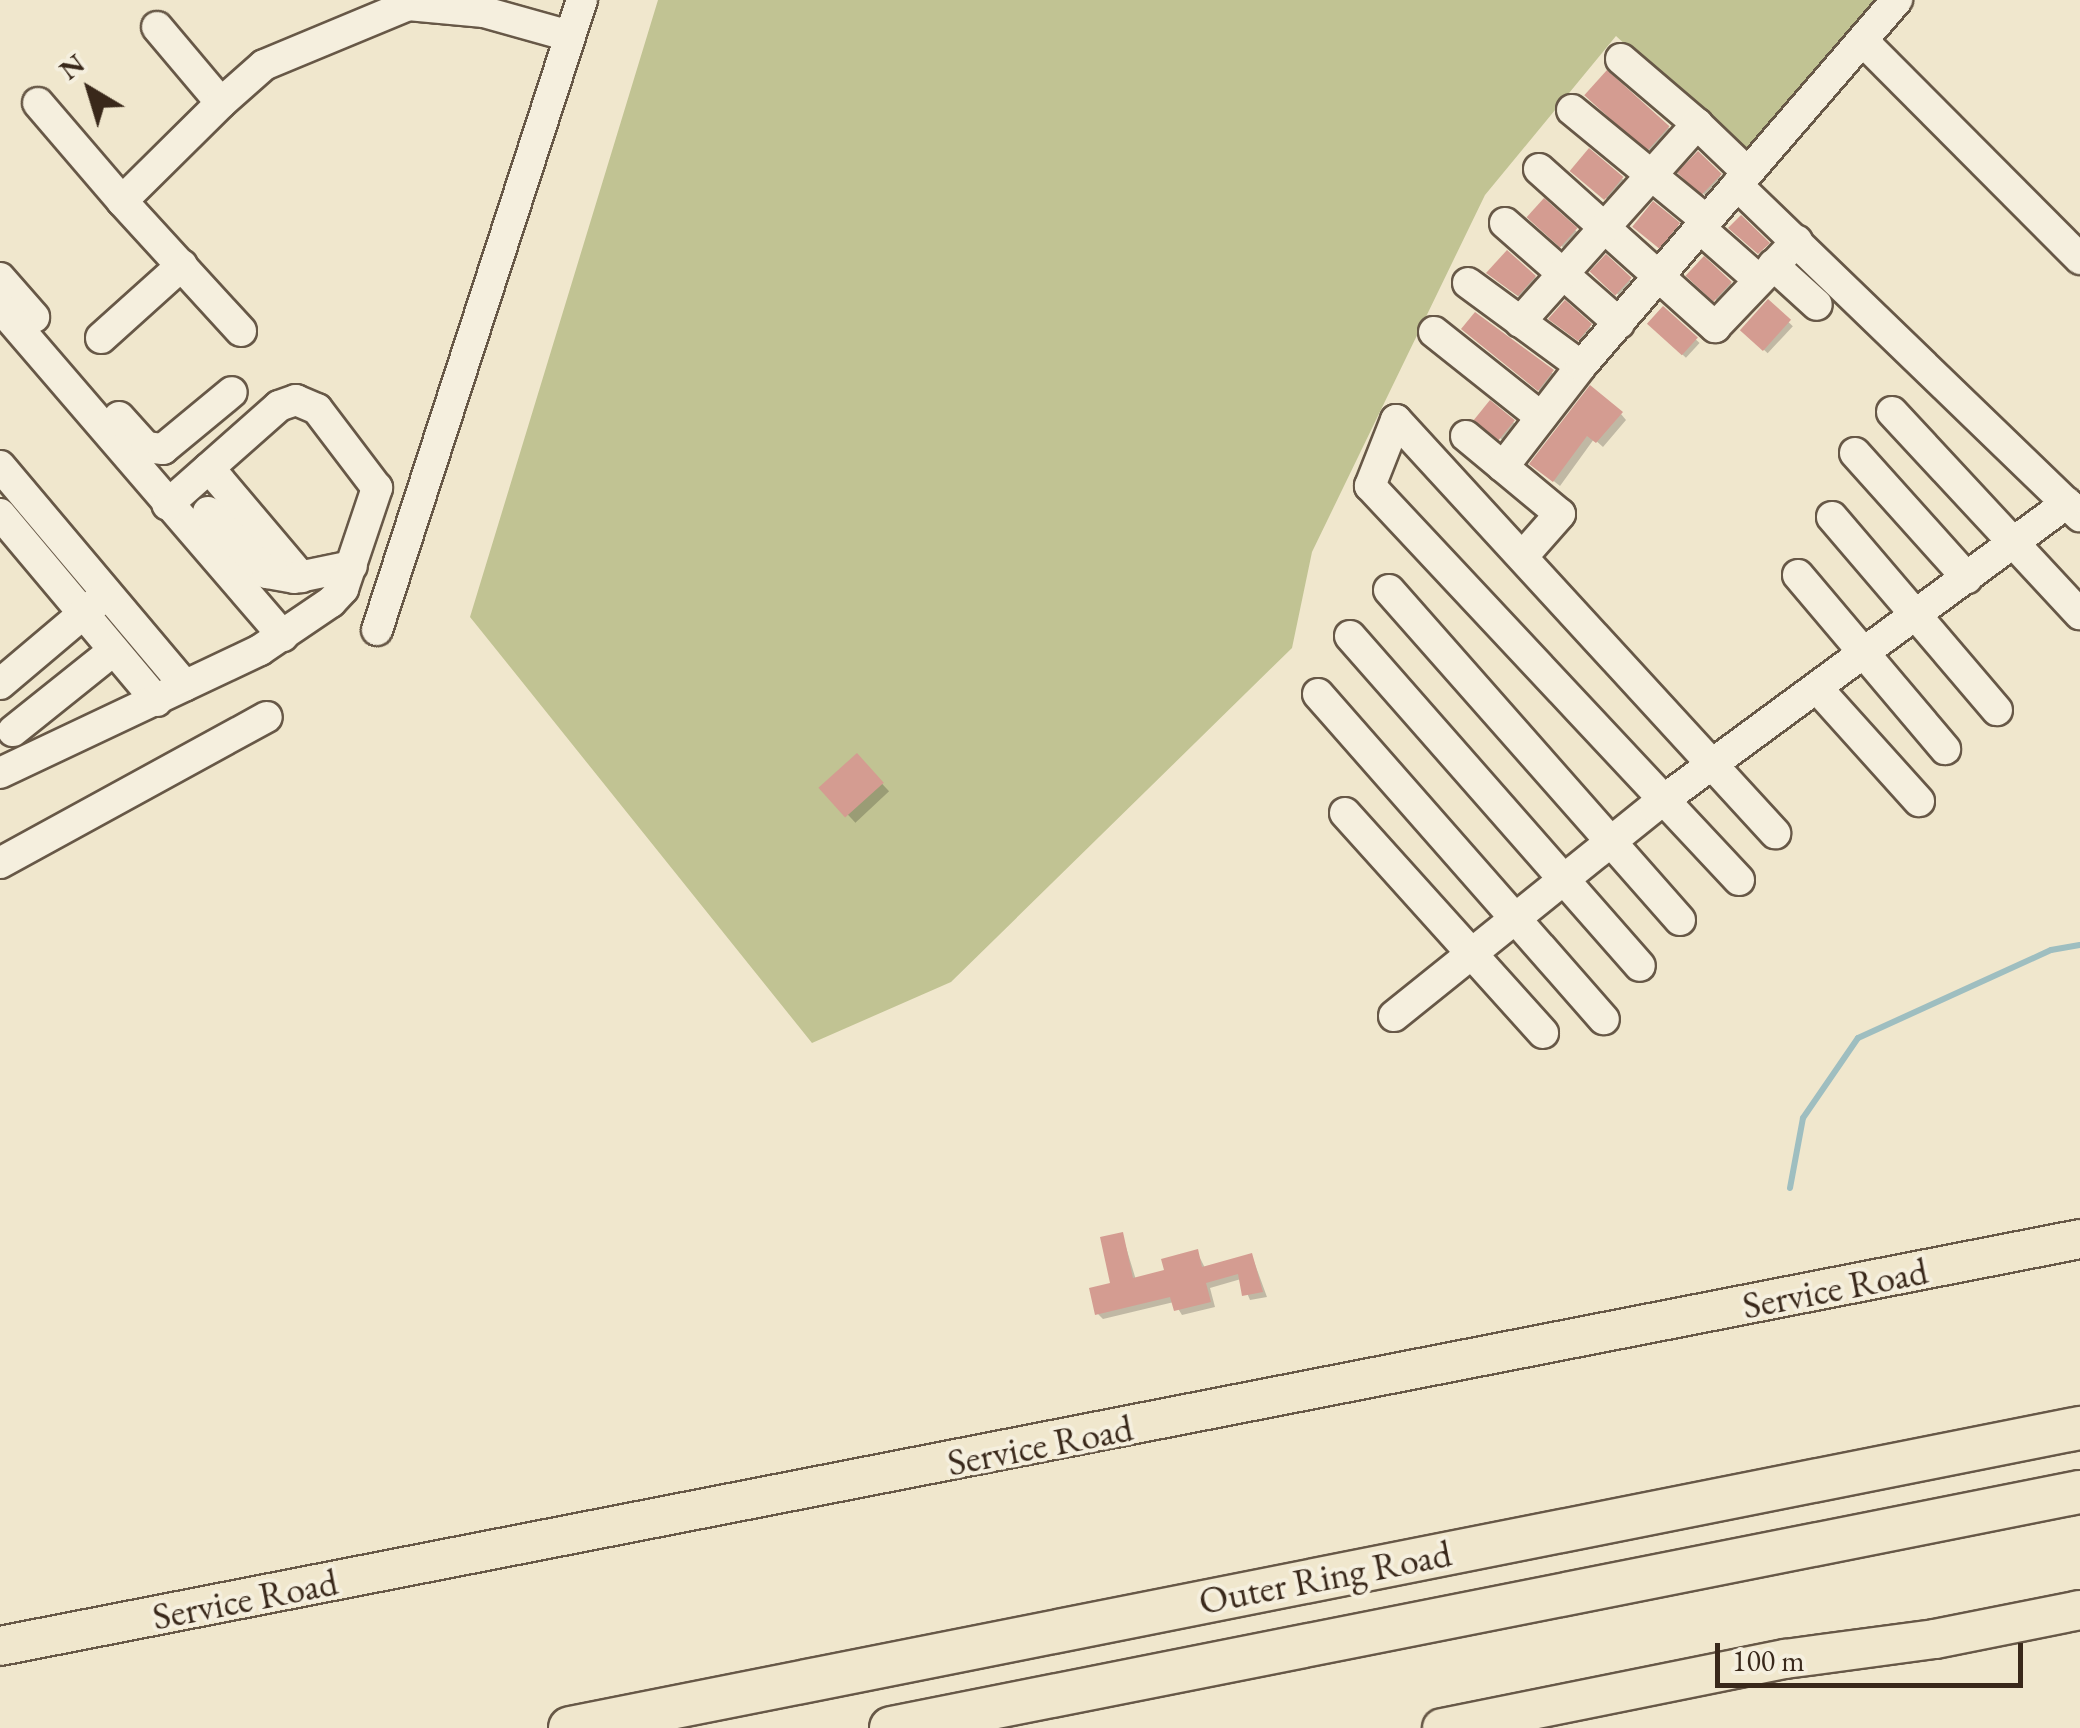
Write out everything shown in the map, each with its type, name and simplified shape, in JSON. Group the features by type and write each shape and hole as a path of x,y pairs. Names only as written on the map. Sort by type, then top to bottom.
{"highway":[{"name":"Outer Ring Road","path":"570,1728 2080,1428"},
{"name":"Outer Ring Road","path":"891,1728 2080,1492"}],"main road":[{"name":"Service Road","path":"0,1646 2080,1240"},
{"path":"1442,1728 1786,1659 1935,1639 2080,1610"}],"street":[{"path":"378,630 582,0"},
{"path":"1503,467 1581,366 1897,0"},
{"path":"122,201 264,65 408,5 484,12 570,36"},
{"path":"157,27 222,103"},
{"path":"1863,41 2080,258"},
{"path":"1394,1016 1667,798 2017,540 2073,510 1797,240 1697,124 1621,59"},
{"path":"38,103 241,331"},
{"path":"1572,110 1704,226 1766,273 1818,305"},
{"path":"1520,322 1604,222 1697,124"},
{"path":"1539,169 1604,222 1716,327 1797,240"},
{"path":"1505,224 1619,323"},
{"path":"100,338 182,266"},
{"path":"0,278 146,447 163,449 232,392"},
{"path":"1468,282 1581,366"},
{"path":"0,307 283,636"},
{"path":"1434,332 1541,418"},
{"path":"0,774 283,636 340,594 374,498 375,482 304,401 279,406 167,505"},
{"path":"1892,412 2017,540 2080,614"},
{"path":"1739,880 1667,798 1370,486 1396,420 1775,833"},
{"path":"1466,436 1560,514 1524,556"},
{"path":"1855,453 1967,578"},
{"path":"0,466 185,686"},
{"path":"208,468 301,577"},
{"path":"374,498 418,512"},
{"path":"208,512 255,567 301,577 355,556 401,560"},
{"path":"0,514 156,700"},
{"path":"1832,518 1996,710"},
{"path":"1798,575 1945,749"},
{"path":"1389,590 1614,839 1680,920"},
{"path":"0,684 107,593"},
{"path":"1350,636 1567,877 1640,966"},
{"path":"36,756 6,723 114,650"},
{"path":"1818,688 1919,801"},
{"path":"1318,694 1604,1019"},
{"path":"0,863 268,717"},
{"path":"1345,813 1474,951 1544,1033"}],"green space":[{"path":"658,0 1880,0 1745,154 1616,36 1485,195 1312,552 1292,648 951,982 812,1043 470,617"}],"building":[{"path":"1607,70 1669,126 1647,151 1584,95"},
{"path":"1589,148 1623,177 1604,200 1570,171"},
{"path":"1698,151 1722,174 1701,196 1677,173"},
{"path":"1544,198 1577,228 1560,247 1527,217"},
{"path":"1653,201 1680,223 1659,249 1632,227"},
{"path":"1741,215 1770,243 1758,254 1728,228"},
{"path":"1507,250 1536,276 1518,296 1486,273"},
{"path":"1606,254 1632,278 1615,295 1590,272"},
{"path":"1704,256 1732,282 1713,302 1686,276"},
{"path":"1768,299 1791,320 1763,351 1740,330"},
{"path":"1565,300 1592,324 1578,341 1548,319"},
{"path":"1663,306 1698,337 1682,355 1647,324"},
{"path":"1475,312 1554,370 1538,391 1461,329"},
{"path":"1590,385 1623,412 1596,443 1587,436 1553,482 1529,464"},
{"path":"1490,400 1515,420 1499,440 1474,420"},
{"path":"857,753 884,783 845,818 818,788"},
{"path":"1123,1232 1133,1278 1164,1270 1161,1259 1198,1249 1202,1267 1252,1253 1263,1292 1242,1296 1238,1274 1206,1283 1211,1302 1174,1311 1170,1297 1095,1315 1089,1288 1110,1283 1100,1237"}],"waterway":[{"path":"1790,1188 1803,1118 1858,1038 2051,950 2080,945"}]}
